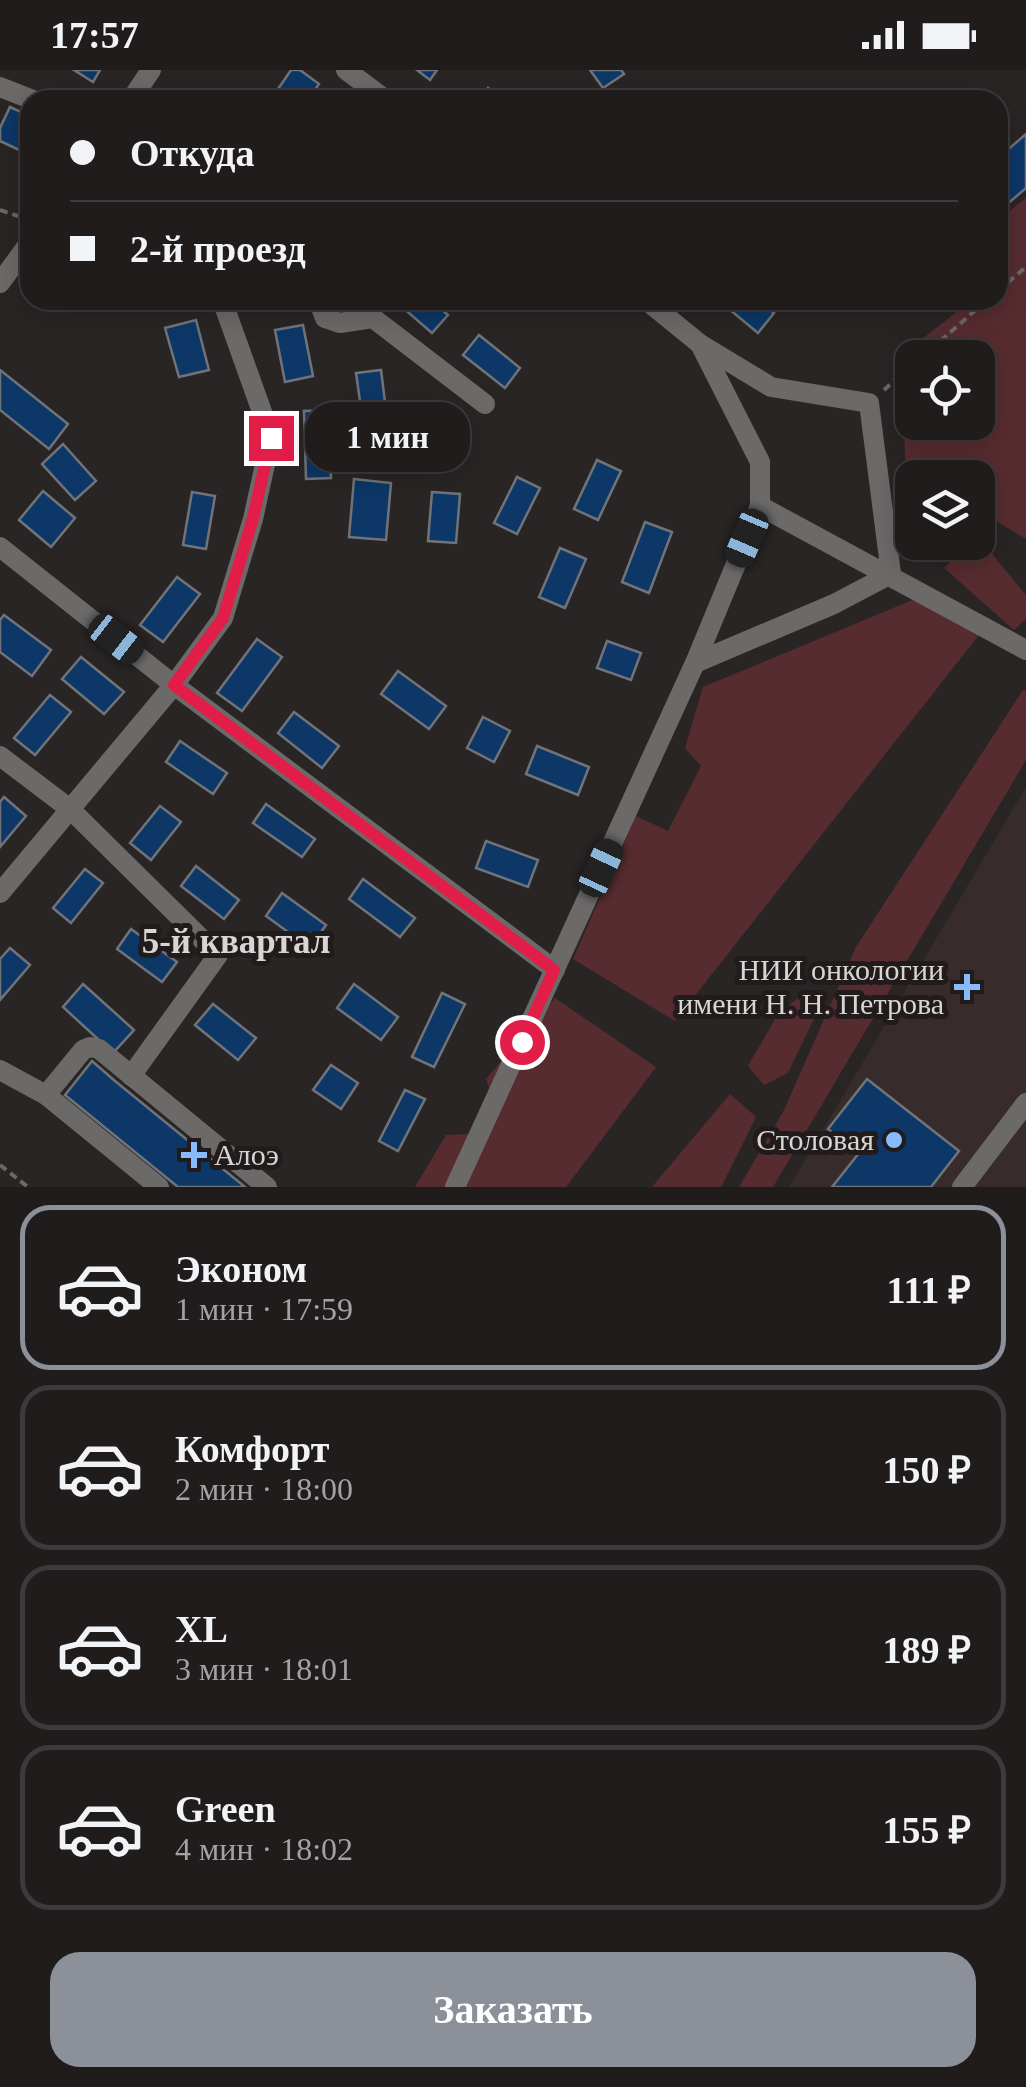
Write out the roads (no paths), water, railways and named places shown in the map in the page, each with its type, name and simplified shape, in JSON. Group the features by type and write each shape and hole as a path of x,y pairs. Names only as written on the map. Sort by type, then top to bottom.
{"street":[{"path":"346,70 373,90"},
{"path":"0,283 20,256"},
{"path":"0,893 174,685 223,618 253,518 271,438 226,310"},
{"path":"322,310 325,318 340,323 373,318 485,404"},
{"path":"658,310 700,344 771,387 868,402 891,574"},
{"path":"456,1187 695,663 760,506 760,462 700,344"},
{"path":"760,506 1026,650"},
{"path":"0,547 174,685 554,970"},
{"path":"695,663 834,604 891,574"},
{"path":"0,756 70,809 218,956 132,1076"},
{"path":"46,1094 82,1050 90,1046 98,1049 267,1187"},
{"path":"0,1070 46,1094 159,1187"},
{"path":"962,1187 1026,1104"}],"place":[{"name":"НИИ онкологии имени Н. Н. Петрова","path":"967,987"},
{"name":"Столовая","path":"894,1140"},
{"name":"Алоэ","path":"194,1155"}],"district":[{"name":"5-й квартал","path":"236,941"}]}
